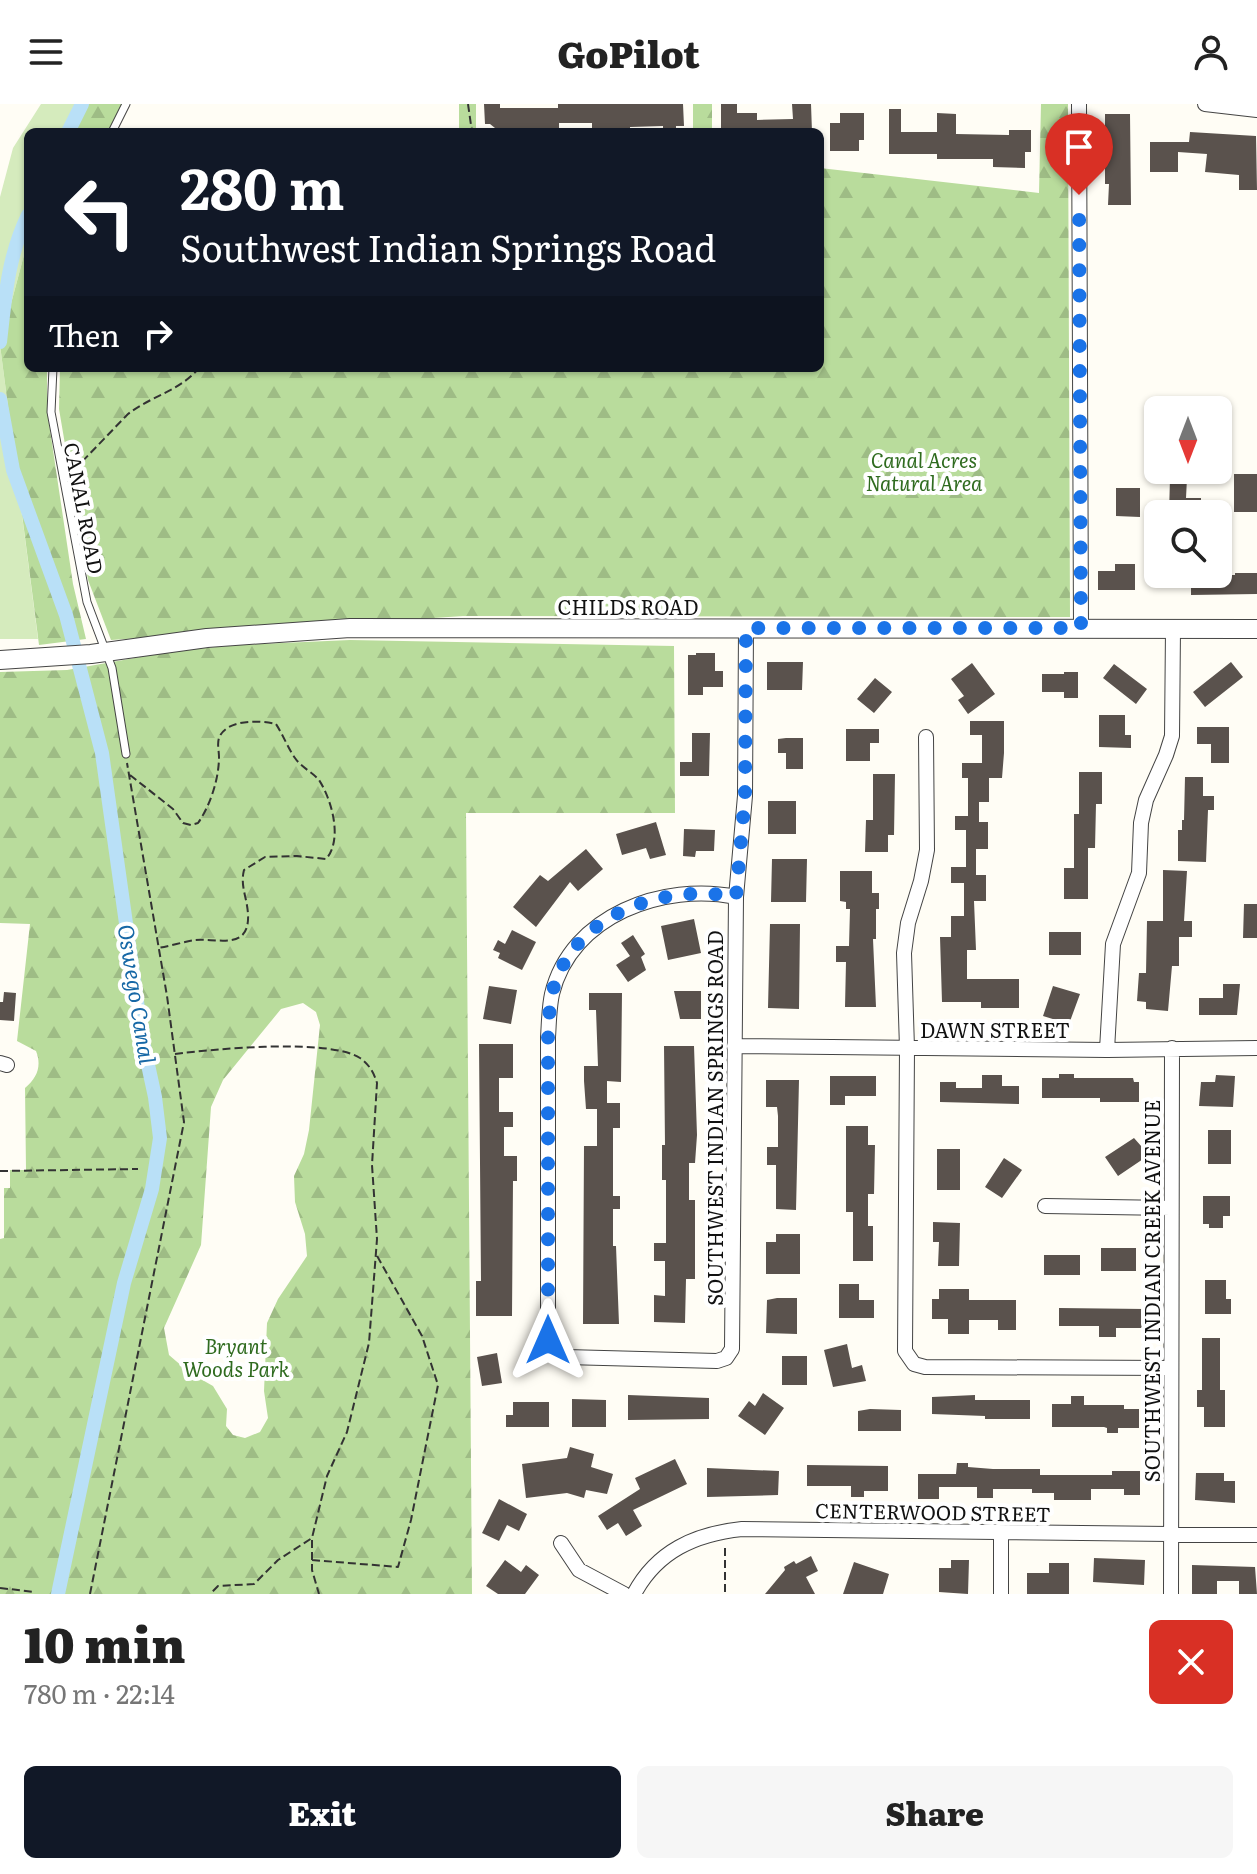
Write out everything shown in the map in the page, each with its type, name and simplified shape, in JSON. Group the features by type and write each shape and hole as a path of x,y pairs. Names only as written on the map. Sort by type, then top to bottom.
{"street":[{"path":"1079,104 1081,628"},
{"path":"1205,104 1257,110"},
{"name":"CHILDS ROAD","path":"1,660 98,653 207,638 350,628 1257,629"},
{"name":"SOUTHWEST INDIAN SPRINGS ROAD","path":"736,897 706,893 673,894 631,907 597,927 578,945 552,993 548,1037 548,1340 554,1351 566,1357 717,1361 726,1358 732,1349 736,897 745,796 746,628"},
{"path":"1107,1050 1113,944 1139,873 1141,823 1146,800 1172,736 1173,629"},
{"path":"926,737 927,850 904,942 907,1048 905,1351 914,1364 925,1367 1171,1368"},
{"name":"DAWN STREET","path":"734,1046 1107,1050 1257,1048"},
{"name":"SOUTHWEST INDIAN CREEK AVENUE","path":"1171,1594 1172,1048"},
{"path":"1045,1206 1170,1208"},
{"name":"CENTERWOOD STREET","path":"634,1594 652,1567 676,1547 706,1534 755,1528 1257,1535"},
{"path":"1001,1533 1001,1594"},
{"path":"561,1543 579,1570 624,1594"}],"lane":[{"path":"114,128 126,104"},
{"name":"CANAL ROAD","path":"53,372 51,412 87,602 98,653 112,668 126,754"}],"path":[{"path":"468,104 471,128"},
{"path":"64,479 128,414 187,381 195,372"},
{"path":"129,774 173,809 183,823 198,823 213,788 219,758 218,740 224,730 262,720 276,724 296,760 318,780 333,810 333,841 331,853 326,859 265,857 244,870 241,883 248,916 247,927 239,938 228,942 197,940 157,948"},
{"path":"90,1594 183,1136 183,1107 167,996 126,754"},
{"path":"174,1054 255,1046 348,1052 362,1059 373,1071 377,1083 372,1165 376,1253 369,1343 347,1432 327,1476 312,1538 312,1570 319,1594"},
{"path":"0,1171 138,1169"},
{"path":"312,1560 398,1567 429,1438 438,1385 422,1336 376,1253"},
{"path":"725,1531 725,1594"},
{"path":"210,1594 218,1586 254,1584 278,1560 312,1538"},
{"path":"0,1588 35,1592"}],"green space":[{"path":"41,104 83,104 71,128 26,128"},
{"path":"83,104 124,104 113,128 71,128"},
{"path":"459,104 476,104 476,128 459,128"},
{"path":"693,104 712,104 712,128 693,128"},
{"name":"Canal Acres Natural Area","path":"1041,104 1068,104 1070,617 463,616 111,640 88,580 59,409 60,372 824,372 824,168 1039,193"},
{"path":"24,131 24,255 0,345 0,197 13,148"},
{"path":"24,255 24,372 47,372 47,410 73,584 86,639 39,645 0,345"},
{"path":"0,345 38,639 0,639"},
{"name":"Bryant Woods Park","path":"350,640 674,646 675,813 466,813 472,1594 0,1594 0,1239 4,1238 4,1188 10,1188 10,1170 26,1170 25,1088 35,1076 38,1062 36,1051 17,1041 30,924 0,923 0,672 67,670 174,651","holes":["303,1003 316,1012 320,1025 309,1130 304,1154 294,1176 295,1202 305,1234 307,1256 278,1299 267,1323 264,1391 268,1418 260,1432 245,1438 233,1435 226,1426 227,1409 213,1386 190,1373 169,1355 164,1328 201,1245 211,1107 223,1080 281,1009"]}],"building":[{"path":"484,104 500,104 500,108 558,108 558,104 683,104 684,126 592,128 592,123 559,123 559,128 495,128 485,124"},
{"path":"721,104 737,104 737,113 757,113 757,120 793,119 792,104 811,104 812,128 721,128"},
{"path":"889,109 901,109 901,132 937,132 937,113 956,114 956,134 1009,135 1009,130 1031,130 1031,152 1025,152 1025,168 993,167 993,159 937,159 937,154 889,154"},
{"path":"840,113 864,113 864,140 859,140 859,151 830,151 830,123 840,123"},
{"path":"1105,114 1130,114 1131,205 1108,205"},
{"path":"1190,132 1256,136 1257,190 1239,190 1239,175 1205,172 1207,154 1178,152 1178,172 1150,172 1150,142 1189,142"},
{"path":"1234,474 1257,474 1257,512 1234,512"},
{"path":"1170,484 1187,484 1186,498 1201,498 1201,500 1169,500"},
{"path":"1116,488 1140,488 1140,517 1116,516"},
{"path":"1115,564 1135,564 1135,590 1098,590 1098,571 1115,571"},
{"path":"1257,573 1257,594 1191,595 1191,588 1232,588 1232,575"},
{"path":"715,653 715,671 723,671 723,687 703,687 703,695 688,695 688,655"},
{"path":"767,662 803,662 802,690 767,690"},
{"path":"1231,662 1243,677 1205,707 1193,692"},
{"path":"972,663 995,694 968,714 958,700 964,696 951,679"},
{"path":"1114,664 1147,689 1136,704 1103,678"},
{"path":"1078,672 1078,698 1064,698 1064,692 1042,692 1042,674"},
{"path":"875,678 892,692 874,713 857,699"},
{"path":"1099,715 1125,715 1125,735 1131,735 1131,748 1099,747"},
{"path":"970,721 1004,721 1004,753 1002,778 989,778 989,802 979,802 979,822 988,822 988,849 976,849 976,875 986,875 986,901 974,901 976,950 967,950 967,979 1019,979 1019,1008 981,1008 981,1002 942,1002 940,937 951,937 951,916 964,916 964,883 951,883 951,867 966,867 966,830 955,830 955,816 968,816 968,778 962,778 962,763 982,763 982,735 970,735"},
{"path":"1197,727 1229,727 1229,763 1211,763 1211,744 1197,744"},
{"path":"846,729 879,729 879,743 870,743 870,761 846,761"},
{"path":"692,733 710,733 709,776 680,776 680,762 692,762"},
{"path":"803,738 803,769 786,769 786,753 778,753 778,739"},
{"path":"1079,772 1102,772 1102,804 1096,804 1095,848 1088,848 1088,899 1064,899 1064,868 1074,868 1074,814 1079,814"},
{"path":"873,774 895,774 894,835 888,835 888,852 865,852 866,820 873,820"},
{"path":"1185,777 1203,777 1203,796 1214,796 1214,810 1208,810 1206,862 1178,861 1178,830 1182,830 1184,820"},
{"path":"768,801 796,801 796,834 768,834"},
{"path":"656,822 666,855 650,859 646,848 622,855 616,834"},
{"path":"684,829 715,830 714,851 696,851 695,857 683,856"},
{"path":"586,849 603,869 578,891 570,882 536,927 513,907 540,875 548,881"},
{"path":"772,859 807,859 806,902 771,902"},
{"path":"1163,870 1187,871 1184,921 1192,921 1192,937 1179,937 1179,966 1172,966 1168,1011 1146,1009 1146,1002 1137,1001 1139,973 1146,973 1147,921 1163,921"},
{"path":"840,871 872,871 872,893 879,893 876,939 873,939 876,1007 845,1007 846,962 836,962 836,946 849,946 850,909 846,909 846,902 840,901"},
{"path":"1244,904 1257,904 1257,938 1243,938"},
{"path":"694,919 701,953 668,960 661,926"},
{"path":"770,924 800,924 799,1009 768,1008"},
{"path":"512,930 536,942 522,970 498,958 500,953 493,950 498,940 505,944"},
{"path":"1049,932 1081,932 1081,955 1049,955"},
{"path":"633,935 645,954 641,957 646,970 628,982 616,965 630,956 621,943"},
{"path":"1223,984 1240,984 1237,1015 1199,1015 1199,998 1223,998"},
{"path":"489,986 517,990 511,1024 483,1019"},
{"path":"1053,986 1080,994 1069,1024 1043,1016"},
{"path":"674,991 701,991 701,1019 680,1019"},
{"path":"4,992 16,993 14,1021 0,1020 0,1002 3,1002"},
{"path":"589,993 622,993 621,1082 607,1081 607,1103 620,1103 620,1128 613,1128 613,1196 620,1196 620,1209 613,1209 619,1324 583,1324 584,1146 597,1146 597,1109 586,1109 584,1081 584,1066 598,1066 596,1010 589,1010"},
{"path":"479,1044 513,1044 513,1078 499,1078 499,1112 513,1112 513,1127 504,1127 504,1156 517,1156 517,1181 513,1181 512,1316 476,1316 476,1281 481,1281"},
{"path":"664,1046 694,1046 697,1135 695,1163 689,1163 689,1200 695,1200 695,1279 686,1279 685,1323 654,1322 654,1295 665,1296 665,1261 654,1261 654,1243 666,1243 666,1180 662,1180 662,1145 665,1145"},
{"path":"1059,1074 1074,1074 1074,1078 1133,1078 1134,1082 1139,1082 1139,1102 1042,1098 1042,1078 1059,1078"},
{"path":"982,1075 1002,1075 1002,1086 1019,1086 1019,1104 940,1102 940,1082 956,1082 956,1088 982,1088"},
{"path":"1216,1075 1235,1076 1233,1107 1199,1106 1201,1082 1215,1082"},
{"path":"830,1076 876,1076 876,1096 845,1096 845,1105 830,1105"},
{"path":"766,1080 799,1080 796,1210 776,1209 776,1165 767,1165 767,1147 778,1147 778,1116 777,1107 766,1107"},
{"path":"846,1126 868,1126 868,1145 875,1145 874,1194 868,1194 868,1226 873,1226 873,1261 853,1261 853,1212 846,1212"},
{"path":"1208,1130 1231,1130 1231,1164 1208,1164"},
{"path":"1134,1138 1149,1155 1118,1176 1105,1157"},
{"path":"937,1149 960,1149 960,1190 937,1190"},
{"path":"1004,1158 1022,1170 1002,1198 985,1187"},
{"path":"1203,1196 1230,1196 1230,1216 1223,1216 1223,1228 1209,1228 1209,1224 1203,1224"},
{"path":"933,1222 960,1223 959,1266 938,1266 939,1242 933,1242"},
{"path":"776,1234 800,1234 800,1274 766,1274 766,1242 776,1242"},
{"path":"1101,1248 1136,1248 1136,1271 1101,1271"},
{"path":"1044,1255 1080,1255 1080,1275 1044,1275"},
{"path":"1205,1280 1226,1280 1226,1299 1231,1299 1231,1314 1205,1314"},
{"path":"839,1284 859,1284 859,1300 874,1300 874,1318 839,1318"},
{"path":"939,1289 969,1289 969,1300 1016,1300 1016,1330 998,1330 998,1320 969,1320 969,1334 948,1334 948,1319 932,1319 932,1299 939,1299"},
{"path":"797,1298 797,1334 766,1333 767,1300"},
{"path":"1059,1308 1145,1309 1145,1328 1116,1328 1116,1337 1099,1337 1099,1326 1059,1326"},
{"path":"1202,1338 1220,1338 1220,1390 1225,1390 1225,1427 1204,1427 1204,1407 1197,1407 1197,1390 1202,1390"},
{"path":"847,1344 852,1368 862,1365 866,1381 833,1387 824,1350"},
{"path":"497,1353 502,1383 482,1386 477,1357"},
{"path":"782,1356 807,1356 807,1385 782,1385"},
{"path":"763,1393 784,1408 765,1435 738,1416 749,1401 755,1406"},
{"path":"628,1395 709,1398 709,1419 628,1420"},
{"path":"975,1395 975,1400 1030,1400 1030,1419 932,1414 932,1397"},
{"path":"1071,1396 1084,1396 1084,1405 1124,1405 1124,1409 1139,1409 1139,1428 1118,1428 1118,1433 1107,1433 1104,1427 1052,1427 1052,1404 1071,1404"},
{"path":"572,1399 606,1400 606,1427 572,1427"},
{"path":"513,1402 549,1402 549,1427 506,1427 506,1415 513,1415"},
{"path":"901,1410 901,1431 858,1431 858,1411"},
{"path":"570,1447 594,1454 591,1467 613,1474 607,1494 586,1490 584,1498 567,1493 526,1498 522,1464 567,1458"},
{"path":"675,1459 687,1484 633,1510 642,1526 626,1536 618,1523 607,1530 598,1516 640,1489 635,1478"},
{"path":"957,1463 993,1469 1040,1469 1040,1475 1112,1475 1112,1471 1140,1471 1140,1495 1124,1495 1124,1489 1091,1489 1091,1500 1054,1500 1054,1493 1032,1493 1032,1489 993,1489 993,1498 977,1498 977,1487 939,1487 939,1499 918,1499 918,1474 956,1474"},
{"path":"807,1465 888,1466 888,1491 864,1491 864,1497 851,1497 851,1486 807,1486"},
{"path":"707,1468 779,1471 778,1495 707,1497"},
{"path":"1196,1473 1224,1473 1224,1481 1235,1481 1235,1503 1195,1500"},
{"path":"499,1499 527,1514 519,1531 507,1525 499,1541 482,1533"},
{"path":"811,1556 818,1571 806,1577 815,1594 765,1594 785,1570 784,1567"},
{"path":"1094,1558 1145,1560 1144,1585 1093,1582"},
{"path":"505,1560 521,1572 526,1565 539,1575 525,1594 498,1594 486,1586"},
{"path":"951,1560 969,1560 968,1594 939,1592 939,1568 951,1568"},
{"path":"854,1562 889,1574 883,1594 843,1594"},
{"path":"1049,1563 1069,1563 1069,1594 1027,1594 1027,1573 1049,1573"},
{"path":"1192,1565 1255,1567 1257,1594 1239,1594 1239,1581 1217,1581 1217,1594 1192,1594"}],"waterway":[{"name":"Oswego Canal","path":"70,128 82,104"},
{"name":"Oswego Canal","path":"0,342 12,262 24,224"},
{"name":"Oswego Canal","path":"0,399 13,470 66,615 102,753 142,1037 160,1138 152,1189 124,1283 58,1594"}],"route":[{"path":"548,1340 548,1037 552,993 569,958 588,935 608,918 673,894 706,893 736,897 745,796 746,628 1081,628 1079,195"}]}
